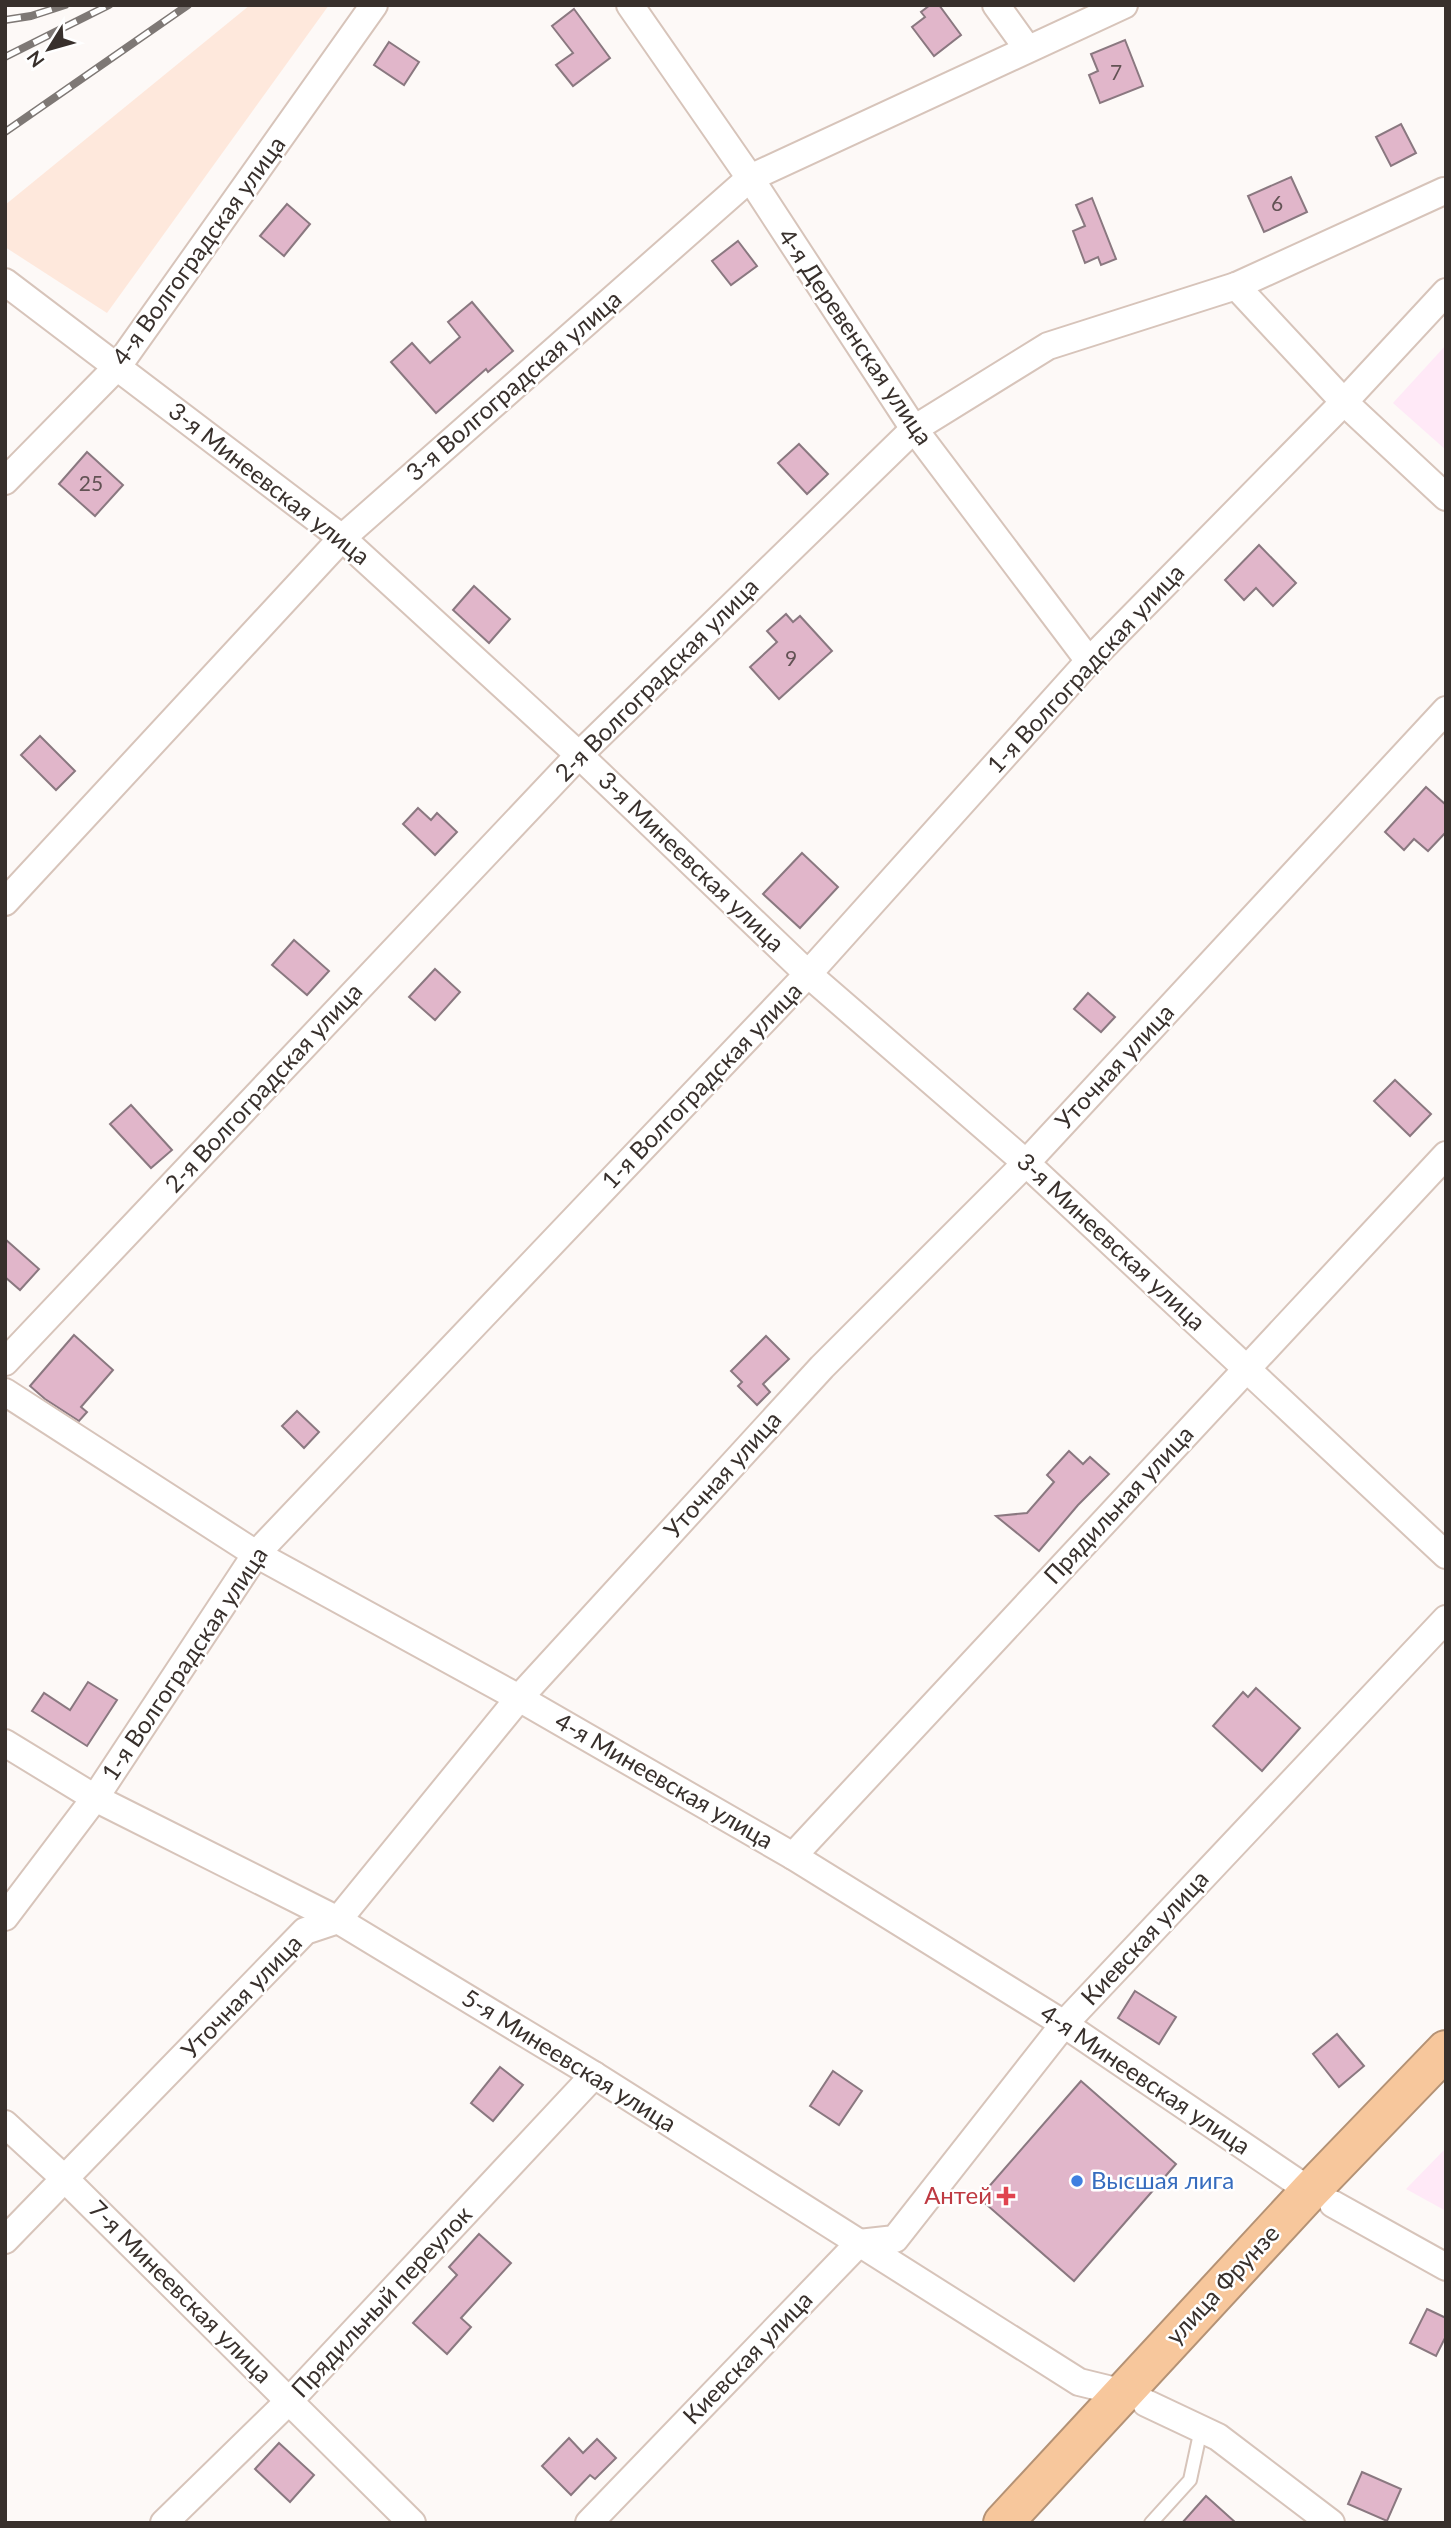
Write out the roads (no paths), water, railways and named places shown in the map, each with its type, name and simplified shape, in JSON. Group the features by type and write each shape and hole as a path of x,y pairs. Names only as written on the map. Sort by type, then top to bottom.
{"highway":[{"name":"улица Фрунзе","path":"1003,2523 1135,2398 1321,2197 1446,2050"},
{"name":"улица Фрунзе","path":"1321,2197 1446,2086"},
{"name":"улица Фрунзе","path":"1034,2523 1135,2398"}],"street":[{"name":"4-я Волгоградская улица","path":"5,481 118,366 374,5"},
{"name":"4-я Деревенская улица","path":"631,5 750,178 914,429 1089,661"},
{"path":"996,5 1027,48"},
{"name":"3-я Волгоградская улица","path":"5,902 342,538 750,178 1124,5"},
{"name":"2-я Волгоградская улица","path":"5,1362 579,755 914,429 1048,346 1236,286 1444,191"},
{"name":"3-я Минеевская улица","path":"5,282 342,538 579,755 808,974 1026,1163 1446,1555"},
{"path":"1236,286 1344,402 1446,497"},
{"name":"1-я Волгоградская улица","path":"5,1917 95,1798 256,1554 808,974 1089,661 1344,402 1446,292"},
{"name":"Уточная улица","path":"5,2240 305,1931 338,1920 519,1698 822,1367 1026,1163 1446,710"},
{"name":"Прядильная улица","path":"793,1856 1446,1155"},
{"name":"4-я Минеевская улица","path":"5,1392 256,1554 519,1698 793,1856 1064,2024 1321,2197 1446,2267"},
{"name":"Киевская улица","path":"589,2523 859,2243 895,2239 1064,2024 1446,1619"},
{"name":"5-я Минеевская улица","path":"5,1743 95,1798 338,1920 594,2075 1080,2382 1135,2398 1218,2437 1331,2523"},
{"name":"Прядильный переулок","path":"163,2523 290,2400 594,2075"},
{"name":"7-я Минеевская улица","path":"5,2124 65,2179 412,2523"}],"lane":[{"path":"1151,2523 1190,2480 1201,2429"}],"railway":[{"path":"5,20 31,16 65,5"},
{"path":"5,57 109,5"},
{"path":"5,132 188,5"}],"place":[{"name":"Высшая лига","path":"1077,2181"},
{"name":"Антей","path":"1006,2196"}]}
